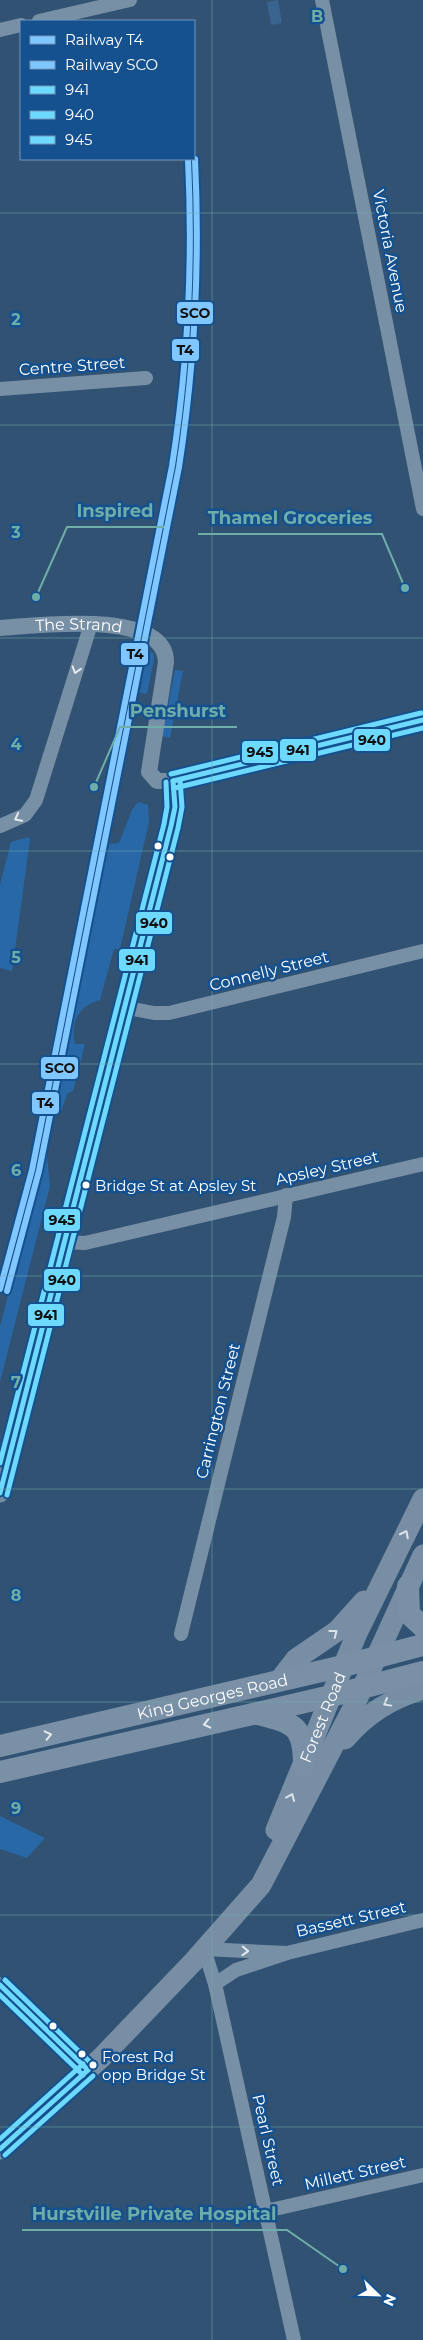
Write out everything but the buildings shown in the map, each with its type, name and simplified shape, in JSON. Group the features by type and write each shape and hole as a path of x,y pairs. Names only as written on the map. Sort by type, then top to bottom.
{"highway":[{"path":"408,1586 409,1614 423,1627"},
{"name":"King Georges Road","path":"0,1746 343,1666 423,1645"},
{"name":"King Georges Road","path":"0,1772 331,1696 423,1672"},
{"path":"254,1714 278,1719 299,1732 304,1746 304,1766"}],"main road":[{"path":"0,1493 123,1006 171,826 175,807 173,781 423,720"},
{"name":"Forest Road","path":"220,1933 268,1849 304,1766 343,1666 388,1568 423,1499"},
{"name":"Forest Road","path":"0,2149 88,2070 220,1933 261,1886 327,1761 423,1555"},
{"path":"278,1681 296,1659 337,1631 352,1616 388,1568"},
{"path":"327,1761 356,1726 373,1712 403,1696 423,1689"}],"street":[{"path":"42,20 130,0"},
{"name":"Victoria Avenue","path":"322,0 423,509"},
{"path":"0,30 20,25"},
{"name":"Centre Street","path":"0,389 146,378"},
{"path":"0,826 25,815 36,800 91,624"},
{"name":"The Strand","path":"0,628 108,624 155,638 164,649 166,662 150,772 157,781 173,781"},
{"name":"Connelly Street","path":"123,1006 154,1013 169,1013 423,952"},
{"name":"Apsley Street","path":"63,1242 84,1243 423,1164"},
{"name":"Carrington Street","path":"181,1634 284,1217 286,1195"},
{"name":"Bassett Street","path":"216,1984 236,1970 287,1952 423,1920"},
{"name":"Bassett Street","path":"204,1949 287,1952"},
{"name":"Pearl Street","path":"204,1949 216,1984 294,2340"},
{"path":"0,1985 88,2070"},
{"name":"Millett Street","path":"266,2211 423,2175"}],"shaded area":[{"path":"278,0 282,23 271,25 267,2"},
{"path":"145,651 153,653 154,659 147,694 140,693 146,657"},
{"path":"175,670 183,671 170,738 162,736"},
{"path":"138,802 148,805 149,822 120,949 114,949 100,1000 82,1010 75,1022 75,1044 85,1044 73,1091 68,1093 61,1111 53,1109 109,844 119,843 132,810"},
{"path":"29,837 12,971 0,968 0,885 11,842"},
{"path":"44,1154 47,1156 50,1186 0,1382 0,1327"},
{"path":"0,1816 45,1838 27,1858 0,1849"}],"rail line":[{"name":"SCO","path":"7,1291 39,1171 179,467 189,390 195,313 197,236 195,159"},
{"name":"T4","path":"0,1289 32,1170 172,466 182,389 188,313 190,236 188,160"}],"transit line":[{"name":"945","path":"171,774 421,713"},
{"name":"941","path":"173,781 423,720"},
{"name":"940","path":"175,788 423,728"},
{"name":"940","path":"7,1495 178,828 182,807 180,780"},
{"name":"941","path":"0,1493 171,826 175,807 173,781"},
{"name":"945","path":"0,1463 164,824 167,807 166,782"},
{"name":"945","path":"5,1980 93,2065"},
{"name":"941","path":"0,1985 88,2070"},
{"name":"940","path":"0,1995 83,2075"},
{"name":"945","path":"0,2139 83,2064"},
{"name":"941","path":"0,2149 88,2070"},
{"name":"940","path":"5,2155 93,2076"}],"place":[{"name":"Thamel Groceries","path":"405,588"},
{"name":"Inspired","path":"36,597"},
{"name":"Penshurst","path":"94,787"},
{"name":"Bridge St at Apsley St","path":"86,1185"},
{"name":"Forest Rd opp Bridge St","path":"93,2065"},
{"name":"Hurstville Private Hospital","path":"343,2269"}]}
